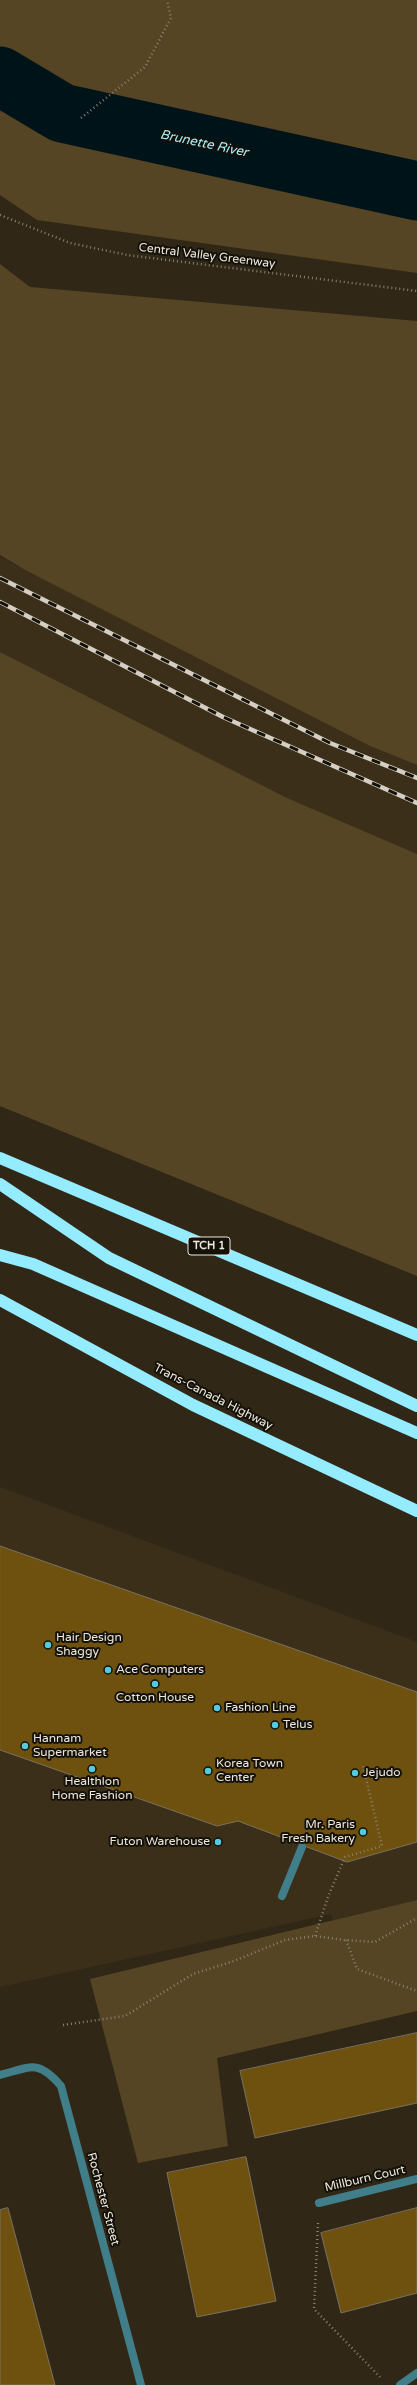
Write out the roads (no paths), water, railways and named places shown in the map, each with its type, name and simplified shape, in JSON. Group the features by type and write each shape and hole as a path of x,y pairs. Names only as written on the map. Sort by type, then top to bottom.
{"highway":[{"name":"TCH 1","path":"0,1158 417,1335"},
{"path":"0,1184 109,1258 417,1406"},
{"path":"0,1255 33,1264 417,1434"},
{"name":"Trans-Canada Highway","path":"0,1300 193,1405 417,1511"}],"street":[{"path":"282,1896 302,1847"},
{"name":"Rochester Street","path":"0,2074 34,2066 49,2073 61,2086 141,2385"},
{"name":"Millburn Court","path":"318,2203 417,2179"},
{"path":"400,2385 417,2373"}],"waterway":[{"name":"Brunette River","path":"0,76 62,113 417,191"}],"railway":[{"path":"0,578 330,743 417,778"},
{"path":"0,602 223,717 417,803"}],"place":[{"name":"Hair Design Shaggy","path":"48,1645"},
{"name":"Ace Computers","path":"108,1670"},
{"name":"Cotton House","path":"155,1684"},
{"name":"Fashion Line","path":"217,1708"},
{"name":"Telus","path":"275,1725"},
{"name":"Hannam Supermarket","path":"25,1746"},
{"name":"Healthlon Home Fashion","path":"92,1769"},
{"name":"Korea Town Center","path":"208,1771"},
{"name":"Jejudo","path":"355,1773"},
{"name":"Mr. Paris Fresh Bakery","path":"363,1832"},
{"name":"Futon Warehouse","path":"218,1842"}]}
